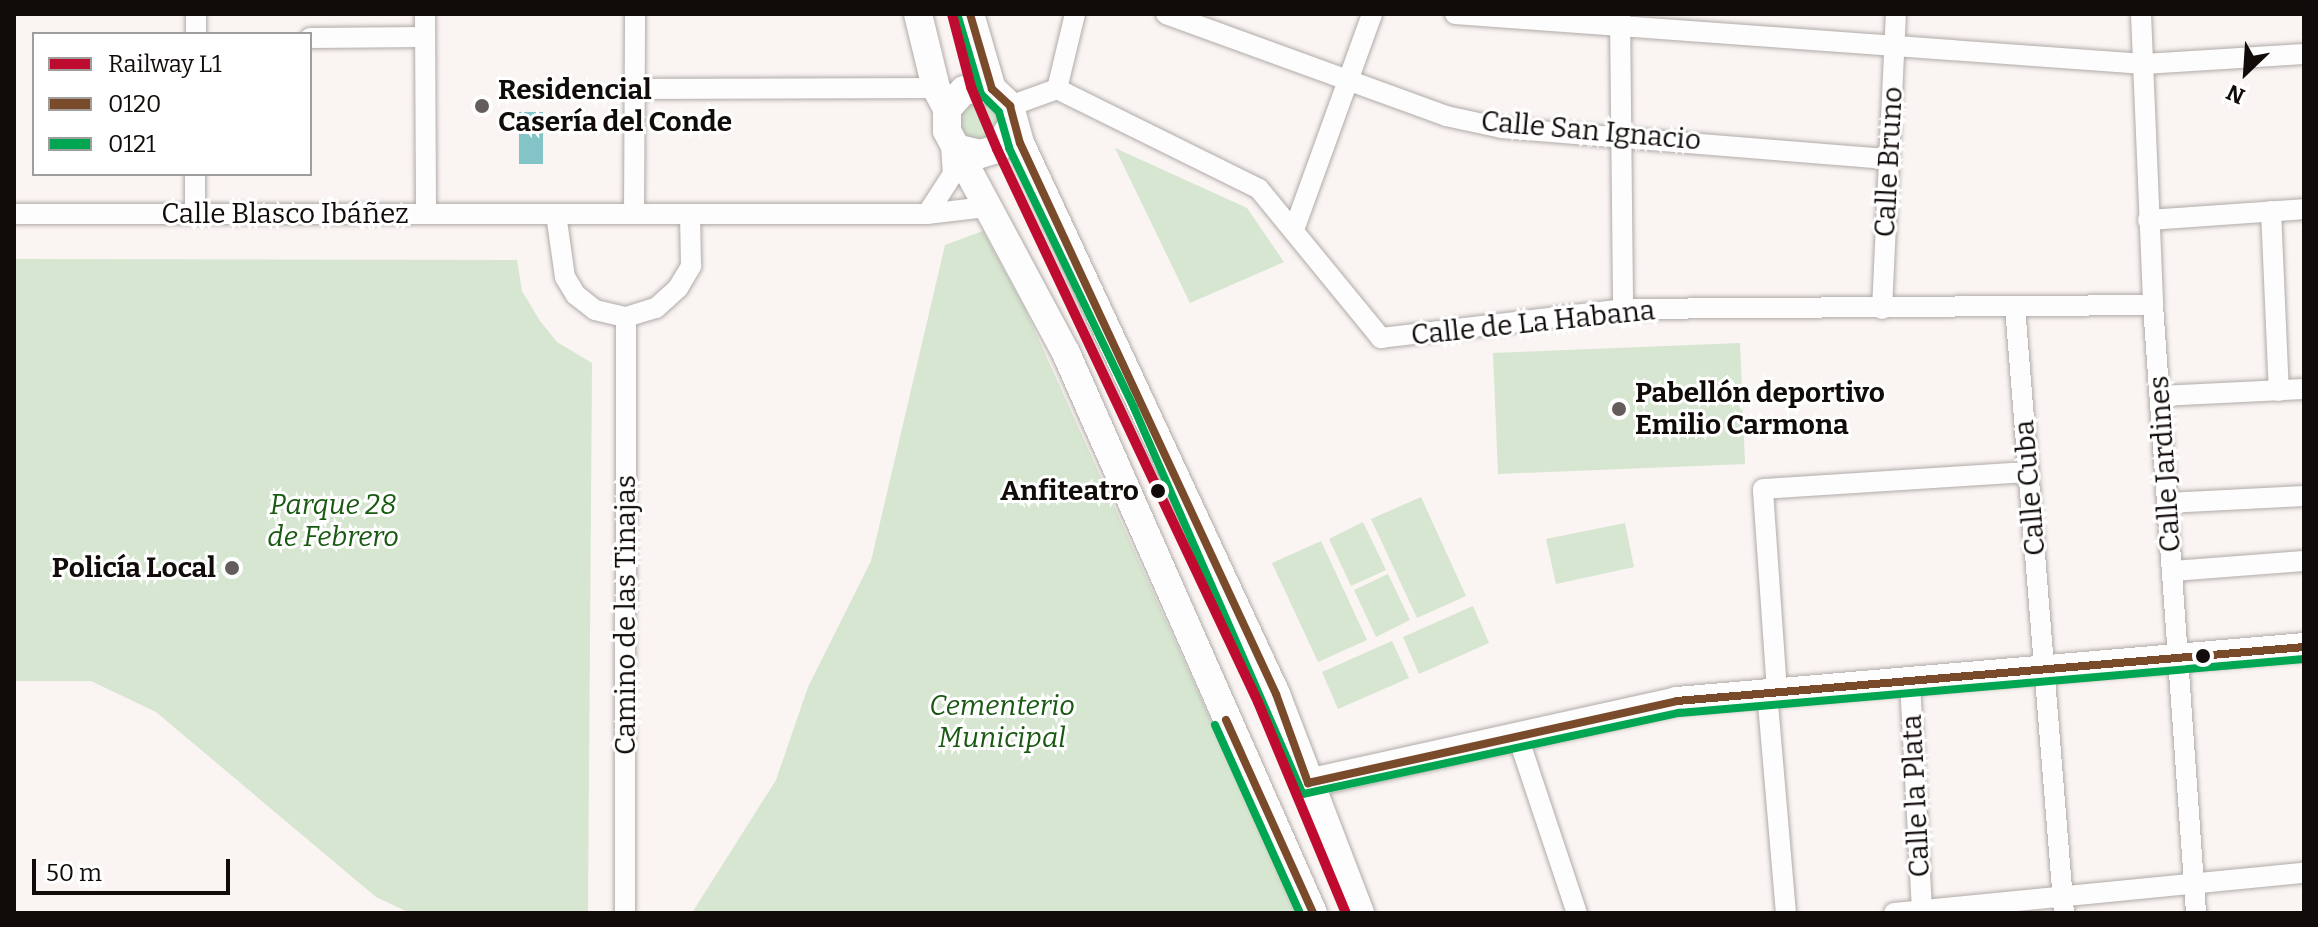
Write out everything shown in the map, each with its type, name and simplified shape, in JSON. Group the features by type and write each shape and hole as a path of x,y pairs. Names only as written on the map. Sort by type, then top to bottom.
{"street":[{"path":"425,14 426,214"},
{"path":"634,214 635,14"},
{"path":"918,14 955,143 986,207 1066,353 1313,913"},
{"path":"970,14 1005,106 1206,537 1360,913"},
{"path":"635,89 941,98 964,90 1005,106 1057,89 1075,14"},
{"name":"Calle San Ignacio","path":"1166,14 1446,116 1502,128 1620,133 1889,159"},
{"path":"1295,227 1372,14"},
{"path":"1455,14 1620,20 1894,46 2144,64 2304,54"},
{"name":"Calle Bruno","path":"1882,309 1896,14"},
{"name":"Calle Jardines","path":"2141,14 2153,305 2196,913"},
{"path":"1620,20 1623,309"},
{"path":"312,38 425,37"},
{"name":"Calle de La Habana","path":"1057,89 1259,189 1295,227 1381,338 1623,309 2153,305"},
{"path":"955,143 980,154 997,149 1005,106"},
{"path":"927,214 953,174 955,143"},
{"path":"195,176 195,214"},
{"path":"927,214 986,207"},
{"path":"2148,220 2304,209"},
{"path":"2271,211 2279,391"},
{"name":"Calle Blasco Ibáñez","path":"14,214 927,214"},
{"path":"556,214 565,277 576,295 595,310 626,317 656,308 678,288 691,266 690,214"},
{"name":"Calle Cuba","path":"2015,307 2063,904"},
{"name":"Camino de las Tinajas","path":"625,913 626,317"},
{"path":"2160,396 2304,389"},
{"path":"1786,913 1763,489 2028,472"},
{"path":"2167,503 2304,496"},
{"path":"2173,571 2304,561"},
{"path":"1308,783 1677,701 2304,647"},
{"name":"Calle la Plata","path":"1910,682 1922,910"},
{"path":"1518,737 1577,913"},
{"path":"1894,913 2063,904 2193,881 2304,873"}],"green space":[{"path":"979,100 993,106 999,120 993,134 979,140 965,134 959,120 965,106"},
{"path":"1115,148 1247,208 1284,262 1190,303"},
{"name":"Cementerio Municipal","path":"983,231 1024,307 1298,913 692,913 776,780 808,687 871,561 945,245"},
{"name":"Parque 28 de Febrero","path":"14,259 517,260 522,291 540,321 557,342 592,363 588,913 410,913 376,897 156,712 91,681 14,681"},
{"name":"Pabellón deportivo Emilio Carmona","path":"1740,343 1745,464 1498,474 1493,353"},
{"path":"1421,497 1466,596 1417,618 1371,519"},
{"path":"1363,522 1386,570 1351,586 1329,539"},
{"path":"1625,523 1634,567 1556,584 1546,539"},
{"path":"1321,541 1367,640 1318,662 1272,563"},
{"path":"1388,574 1410,620 1376,637 1354,590"},
{"path":"1473,606 1489,643 1419,674 1403,637"},
{"path":"1392,641 1409,678 1338,709 1322,672"}],"water":[{"path":"519,112 543,112 543,164 519,164"}],"rail line":[{"name":"L1","path":"952,14 971,87 997,149 1258,702 1346,913"}],"transit line":[{"name":"0120","path":"970,14 992,89 1010,106 1020,143 1276,694 1308,783 1677,701 2304,647"},
{"name":"0121","path":"958,17 981,94 999,112 1009,148 1134,408 1303,794 1679,713 2304,659"},
{"name":"0120","path":"1226,720 1313,913"},
{"name":"0121","path":"1215,725 1300,913"}],"place":[{"name":"Residencial Casería del Conde","path":"482,106"},
{"name":"Pabellón deportivo Emilio Carmona","path":"1619,409"},
{"name":"Anfiteatro","path":"1158,491"},
{"name":"Policía Local","path":"232,568"}]}
